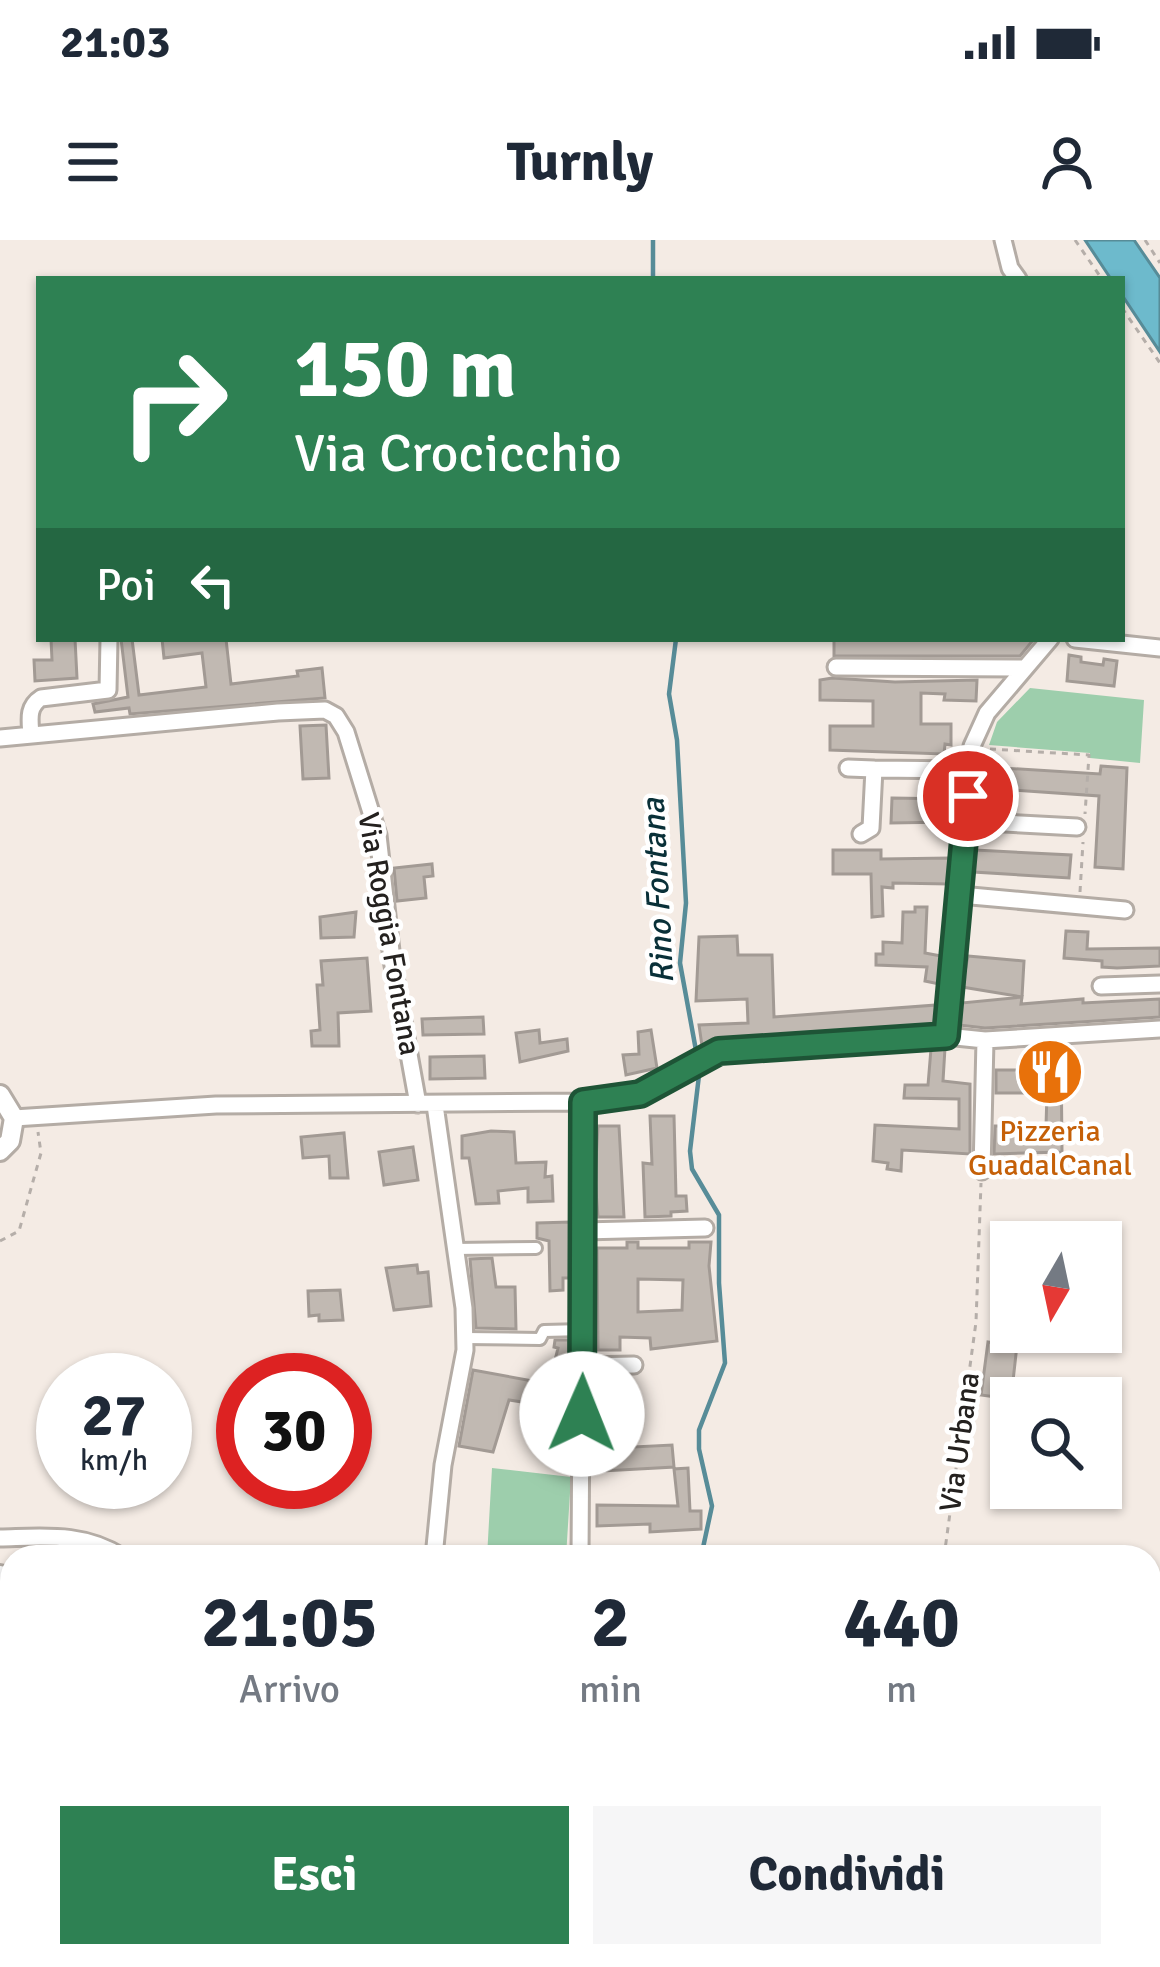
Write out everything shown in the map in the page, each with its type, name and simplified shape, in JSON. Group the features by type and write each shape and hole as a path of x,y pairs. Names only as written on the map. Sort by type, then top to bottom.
{"street":[{"path":"1004,240 1016,276"},
{"path":"31,735 30,713 41,698 108,689 109,642"},
{"path":"946,1036 972,748 987,713 1047,642"},
{"path":"1107,642 1160,647"},
{"path":"836,667 1025,668"},
{"name":"Via Roggia Fontana","path":"0,738 278,712 325,710 336,716 346,732 378,835 392,960 426,1105"},
{"path":"848,768 970,770"},
{"path":"861,834 871,828 874,769"},
{"path":"966,820 1081,829"},
{"path":"960,896 1125,910"},
{"path":"1101,986 1160,984"},
{"path":"14,1118 216,1105 583,1102 640,1094 719,1051 946,1036 986,1040 1160,1029"},
{"path":"982,1171 986,1040"},
{"path":"0,1095 14,1118 10,1141 0,1151"},
{"path":"580,1545 583,1102"},
{"path":"426,1105 455,1249 465,1339 443,1465 435,1545"},
{"path":"583,1231 705,1228"},
{"path":"455,1249 536,1247"},
{"path":"465,1339 540,1339 544,1330 583,1330"},
{"path":"583,1366 634,1365"},
{"path":"0,1538 73,1537 101,1545"}],"path":[{"path":"1075,240 1100,276"},
{"path":"1145,240 1160,263"},
{"path":"1125,312 1160,363"},
{"path":"972,748 1089,755 1079,906"},
{"path":"0,1241 19,1231 41,1154 35,1116"},
{"name":"Via Urbana","path":"946,1545 976,1322 982,1171"}],"green space":[{"path":"1030,688 1144,700 1140,763 1090,758 1090,753 989,745 997,722"},
{"path":"492,1468 571,1477 567,1545 488,1545"}],"water":[{"path":"1085,240 1134,240 1160,278 1160,352 1125,300 1125,276 1109,276"}],"building":[{"path":"51,642 75,642 77,678 35,681 34,660 52,660"},
{"path":"121,642 132,642 139,695 206,687 202,653 164,658 162,642 226,642 231,684 298,676 297,671 322,668 325,698 130,714 129,708 95,712 93,704 128,697"},
{"path":"834,642 1032,642 1020,656 834,656"},
{"path":"1069,655 1103,665 1104,659 1117,661 1114,686 1067,681"},
{"path":"820,680 977,680 976,701 944,700 945,694 921,693 921,724 951,724 951,745 945,744 944,754 830,750 830,726 873,726 873,701 820,700"},
{"path":"326,725 329,778 303,779 300,726"},
{"path":"1101,766 1127,768 1123,869 1095,867 1099,796 985,788 986,767 1100,774"},
{"path":"892,798 951,799 950,822 891,823"},
{"path":"833,850 881,850 881,859 949,858 948,884 882,887 883,916 872,917 871,874 833,874"},
{"path":"975,850 1071,855 1069,878 974,872"},
{"path":"432,864 433,876 424,877 426,898 397,901 394,868"},
{"path":"915,907 927,907 925,953 941,956 939,984 925,981 927,967 876,965 883,942 902,943 903,912 915,912"},
{"path":"356,912 354,937 321,938 320,917"},
{"path":"1066,931 1088,932 1087,949 1160,948 1160,966 1102,967 1102,961 1064,958"},
{"path":"737,936 738,955 772,955 774,1017 937,1005 935,1025 718,1039 702,1046 699,1025 748,1023 747,999 696,1001 699,937"},
{"path":"968,956 1024,961 1022,997 962,987"},
{"path":"367,958 371,1011 338,1013 339,1046 312,1046 311,1031 320,1030 317,985 323,985 321,961"},
{"path":"1022,997 1021,1004 1160,999 1160,1017 985,1028 959,1025 961,1003"},
{"path":"483,1017 484,1034 423,1035 422,1019"},
{"path":"539,1030 540,1043 567,1039 568,1051 520,1062 516,1033"},
{"path":"651,1030 657,1068 626,1075 623,1055 639,1054 638,1032"},
{"path":"1061,1047 1062,1152 994,1154 995,1126 1046,1126 1047,1093 996,1093 996,1070 1037,1070 1037,1049"},
{"path":"945,1048 943,1081 970,1084 970,1154 902,1150 901,1171 887,1169 888,1163 873,1161 875,1125 959,1129 959,1099 904,1098 905,1085 928,1085 931,1049"},
{"path":"484,1056 485,1078 430,1079 430,1057"},
{"path":"650,1116 674,1116 676,1196 686,1196 687,1211 671,1212 671,1216 645,1217 643,1163 652,1164"},
{"path":"598,1126 619,1126 624,1217 598,1217"},
{"path":"514,1132 516,1163 546,1162 545,1177 552,1176 553,1201 528,1202 528,1188 498,1191 499,1203 476,1204 469,1158 462,1158 462,1136"},
{"path":"344,1133 348,1178 330,1178 329,1156 303,1158 301,1137"},
{"path":"413,1147 418,1180 384,1185 379,1152"},
{"path":"570,1222 570,1278 563,1278 563,1290 550,1291 549,1241 537,1238 537,1223"},
{"path":"627,1242 638,1242 638,1248 689,1248 689,1242 711,1242 717,1341 651,1349 650,1338 620,1337 620,1350 598,1350 597,1248 627,1248","holes":["638,1279 683,1280 682,1310 638,1312"]},
{"path":"492,1258 496,1287 515,1287 516,1329 476,1328 470,1259"},
{"path":"417,1265 418,1273 428,1272 431,1306 394,1310 386,1268"},
{"path":"340,1290 343,1320 319,1321 319,1315 309,1316 308,1291"},
{"path":"555,1340 569,1340 567,1409 509,1400 493,1452 459,1446 473,1370 549,1384 558,1348"},
{"path":"988,1342 990,1353 1016,1353 1013,1377 990,1377 990,1396 981,1395"},
{"path":"622,1399 634,1399 634,1447 672,1445 674,1467 603,1471 602,1449 622,1448"},
{"path":"688,1468 690,1511 701,1511 701,1529 650,1532 650,1524 597,1526 597,1505 678,1506 674,1469"}],"waterway":[{"name":"Rino Fontana","path":"653,240 653,276"},
{"name":"Rino Fontana","path":"676,642 669,694 677,740 686,903 680,963 697,1056"},
{"name":"Rino Fontana","path":"700,1067 690,1151 692,1169 719,1215 725,1363 699,1430 712,1506 704,1545"}],"place":[{"name":"Pizzeria GuadalCanal","path":"1050,1072"}],"route":[{"path":"582,1414 583,1102 640,1094 719,1051 946,1036 968,796"}]}
